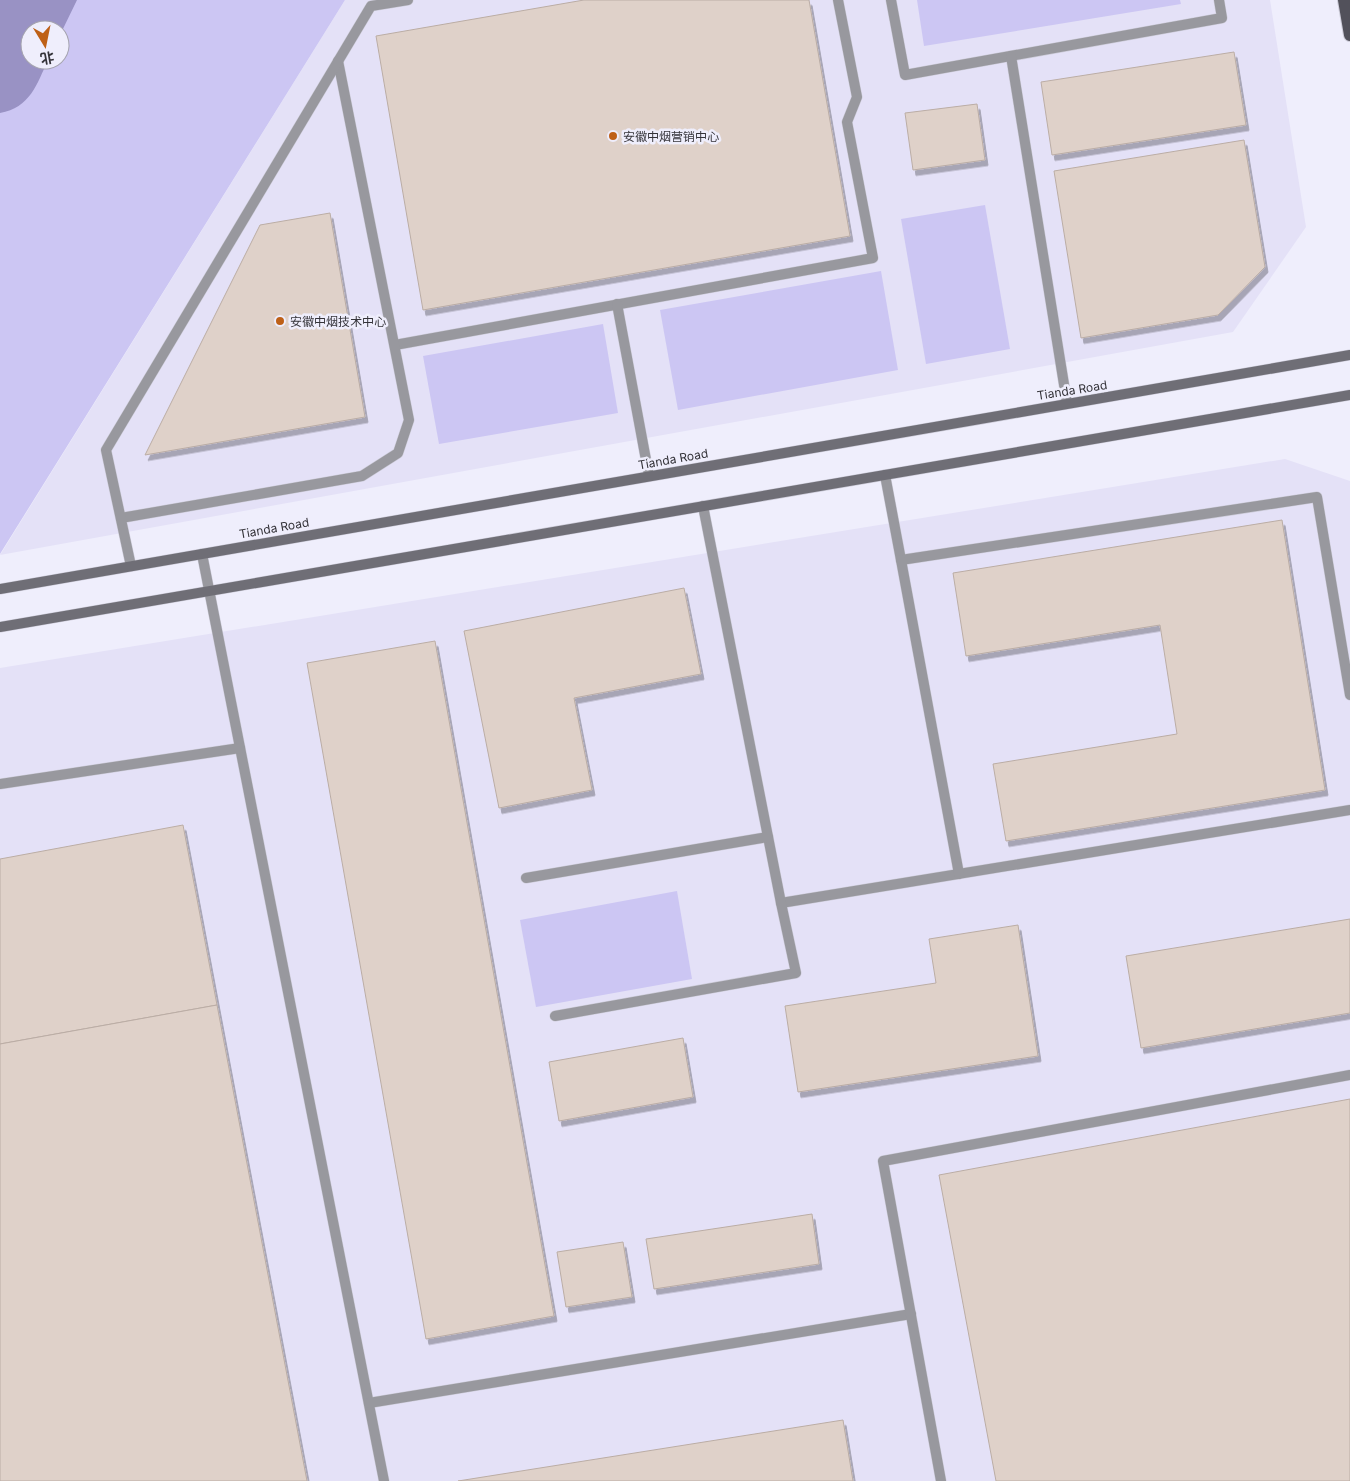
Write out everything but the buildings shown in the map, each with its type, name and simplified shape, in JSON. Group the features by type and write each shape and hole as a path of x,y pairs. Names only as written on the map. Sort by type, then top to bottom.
{"main road":[{"path":"1344,0 1350,36"}],"street":[{"path":"131,566 106,450 371,6 408,0"},
{"path":"395,345 873,258 847,122 857,97 838,0"},
{"path":"892,0 905,75 1222,18 1219,0"},
{"path":"1011,56 1066,403"},
{"path":"121,518 362,476 398,453 409,420 338,61"},
{"path":"617,304 649,476"},
{"name":"Tianda Road","path":"0,589 1350,355"},
{"path":"0,626 1350,396"},
{"path":"885,475 959,874"},
{"path":"901,560 1317,497 1350,695"},
{"path":"555,1016 796,973 703,506"},
{"path":"202,554 384,1481"},
{"path":"0,784 240,748"},
{"path":"781,903 1350,810"},
{"path":"526,878 768,836"},
{"path":"941,1481 883,1161 1350,1075"},
{"path":"369,1403 911,1314"}],"shaded area":[{"path":"0,0 345,0 0,554"},
{"path":"0,0 77,0 67,20 20,20 20,70 43,70 31,94 19,106 0,113"},
{"path":"345,0 1270,0 1306,227 1233,332 0,555"},
{"path":"917,0 1180,0 1181,4 924,46"},
{"path":"985,205 1010,349 926,364 901,219"},
{"path":"881,271 898,370 678,410 660,310"},
{"path":"603,324 618,413 439,444 423,356"},
{"path":"1285,459 1350,481 1350,1481 0,1481 0,668"},
{"path":"677,891 692,979 536,1007 520,920"}],"place":[{"name":"安徽中烟营销中心","path":"613,136"},
{"name":"安徽中烟技术中心","path":"280,321"}]}
